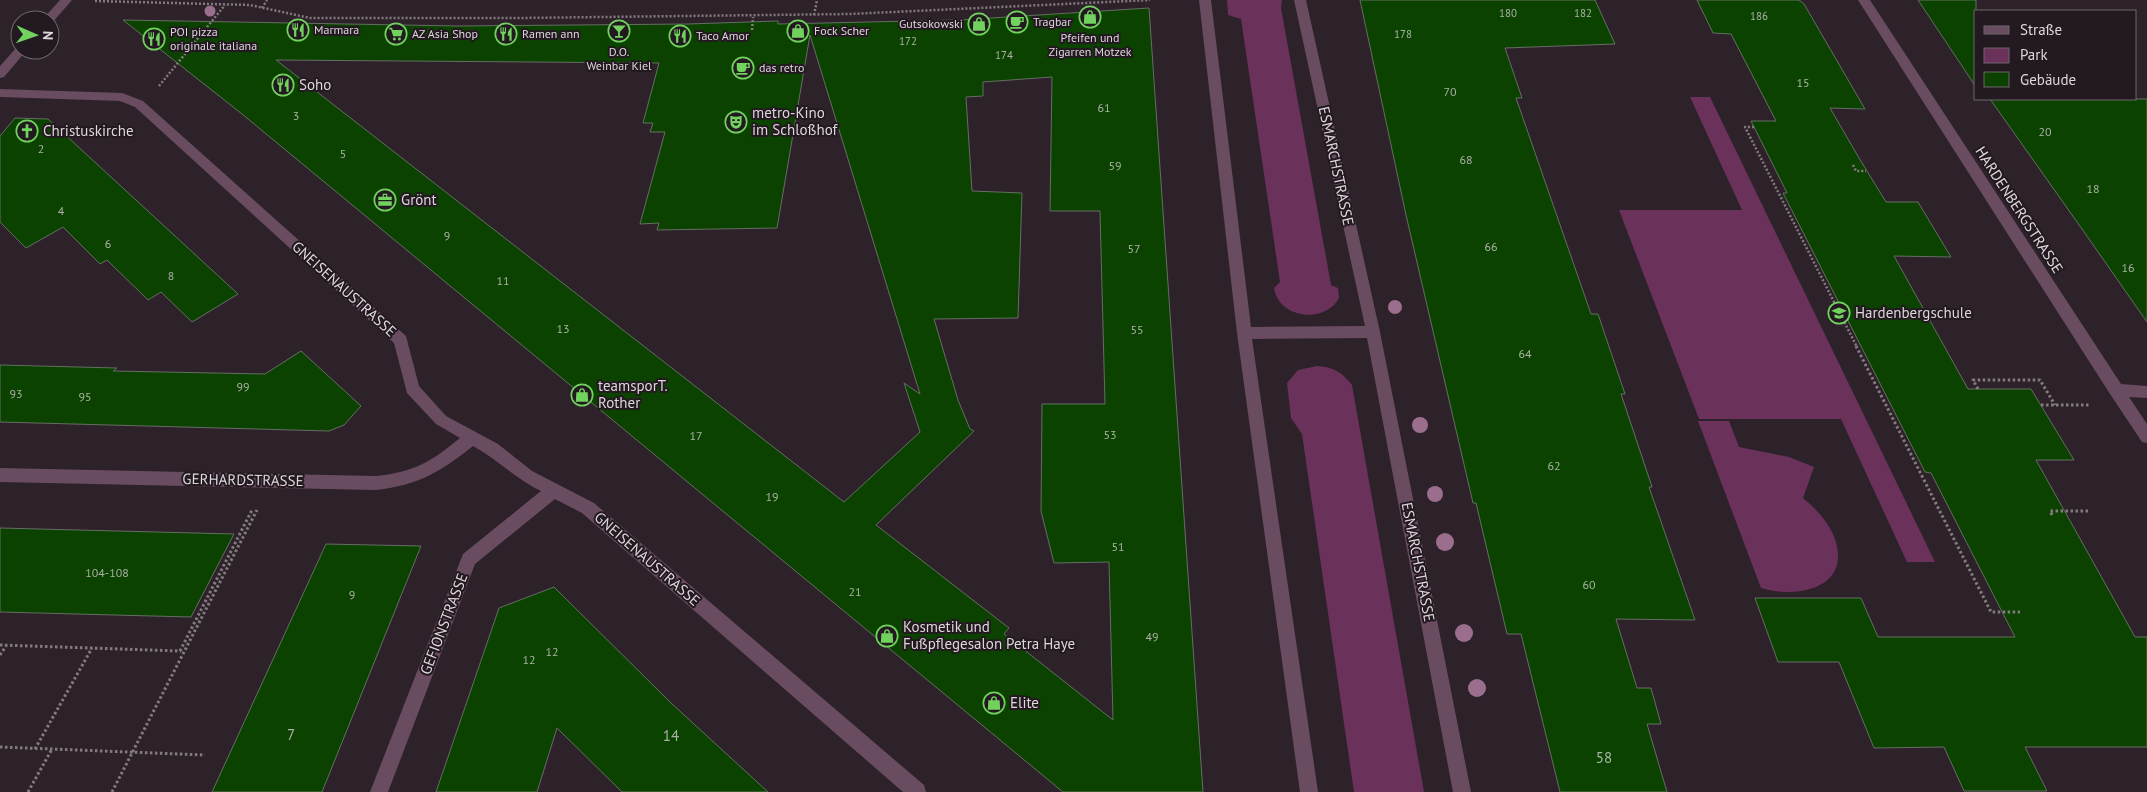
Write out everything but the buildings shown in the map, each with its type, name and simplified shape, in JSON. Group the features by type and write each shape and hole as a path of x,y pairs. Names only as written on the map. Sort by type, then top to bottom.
{"street":[{"path":"57,10 66,0"},
{"path":"1205,0 1244,333 1308,792"},
{"name":"ESMARCHSTRASSE","path":"1300,0 1373,332 1462,792"},
{"name":"HARDENBERGSTRASSE","path":"1864,0 2147,437"},
{"path":"0,74 12,60"},
{"name":"GNEISENAUSTRASSE","path":"0,94 122,97 139,104 401,340 412,389 441,420 494,449 526,476 588,508 917,792"},
{"path":"1244,333 1373,332"},
{"path":"2115,390 2147,392"},
{"name":"GERHARDSTRASSE","path":"0,475 376,483 412,479 427,473 473,437"},
{"name":"GEFIONSTRASSE","path":"380,792 469,559 554,490"}],"path":[{"path":"114,0 262,8 310,18 754,17 1150,0"},
{"path":"262,8 267,0"},
{"path":"814,15 817,0"},
{"path":"139,104 149,98 226,5"},
{"path":"752,30 754,17"},
{"path":"1754,127 1746,127 1888,404 1991,612 2020,612"},
{"path":"1853,165 1856,171 1866,171"},
{"path":"1978,389 1973,380 2040,380 2055,405"},
{"path":"2041,405 2126,405"},
{"path":"112,792 268,481"},
{"path":"2052,515 2050,511 2089,511"},
{"path":"182,651 244,536"},
{"path":"0,645 182,651"},
{"path":"0,655 6,645"},
{"path":"35,749 92,648"},
{"path":"0,747 205,755"},
{"path":"28,792 52,749"}],"green space":[{"path":"1227,0 1282,0 1281,8 1331,285 1338,288 1339,298 1324,312 1303,314 1293,312 1284,306 1274,288 1280,282 1241,19 1228,15"},
{"path":"1690,97 1710,97 1935,562 1907,562 1841,419 1699,419 1619,210 1742,210"},
{"path":"1317,366 1337,371 1352,385 1424,792 1354,792 1302,434 1291,418 1287,383 1298,370"},
{"path":"1698,421 1729,421 1739,447 1789,457 1814,467 1803,498 1827,523 1833,534 1838,552 1837,566 1830,577 1820,585 1807,590 1792,592 1761,588"}],"place":[{"name":"Pfeifen und Zigarren Motzek","path":"1090,17"},
{"name":"Tragbar","path":"1017,22"},
{"name":"Gutsokowski","path":"979,24"},
{"name":"Marmara","path":"298,30"},
{"name":"D.O. Weinbar Kiel","path":"619,31"},
{"name":"Fock Scher","path":"798,31"},
{"name":"AZ Asia Shop","path":"396,34"},
{"name":"Ramen ann","path":"506,34"},
{"name":"Taco Amor","path":"680,36"},
{"name":"POI pizza originale italiana","path":"154,39"},
{"name":"das retro","path":"743,68"},
{"name":"Soho","path":"283,85"},
{"name":"metro-Kino im Schloßhof","path":"736,122"},
{"name":"Christuskirche","path":"27,131"},
{"name":"Grönt","path":"385,200"},
{"name":"Hardenbergschule","path":"1839,313"},
{"name":"teamsporT. Rother","path":"582,395"},
{"name":"Kosmetik und Fußpflegesalon Petra Haye","path":"887,636"},
{"name":"Elite","path":"994,703"}]}
